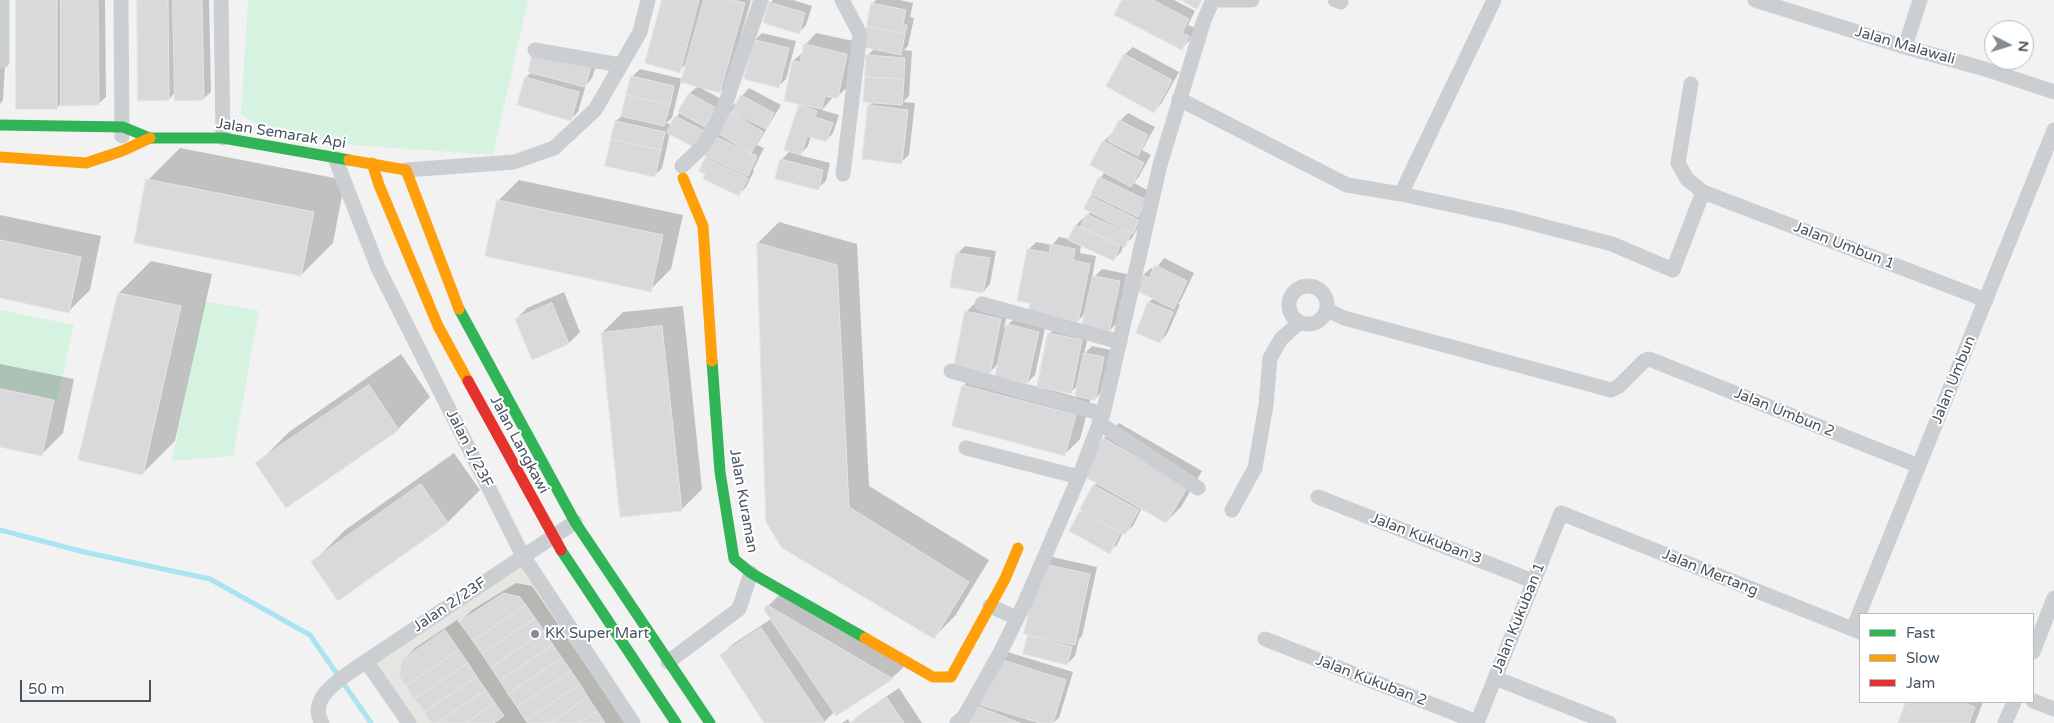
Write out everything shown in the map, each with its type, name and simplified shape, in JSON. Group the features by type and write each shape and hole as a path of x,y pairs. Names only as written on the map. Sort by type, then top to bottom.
{"street":[{"path":"0,61 2,62 2,0"},
{"path":"121,0 122,152"},
{"path":"221,0 223,138"},
{"path":"406,170 514,162 554,148 595,110 640,32 648,0"},
{"path":"682,172 715,127 726,102 761,0"},
{"path":"842,0 860,34 843,174"},
{"path":"957,723 964,717 1018,618 1079,477 1101,419 1160,164 1204,20 1213,0"},
{"path":"1220,0 1252,0"},
{"path":"1401,194 1494,0"},
{"name":"Jalan Malawali","path":"1755,0 1774,3 1905,47 1985,69 2054,92"},
{"path":"1905,47 1920,0"},
{"path":"535,50 620,65"},
{"path":"1179,99 1347,185 1401,194 1508,217 1612,244 1673,270 1703,192 1687,179 1678,163 1691,84"},
{"name":"Jalan Semarak Api","path":"0,125 123,127 150,138 223,138 406,170"},
{"name":"Jalan Umbun","path":"1864,613 1919,466 2054,130"},
{"name":"Jalan Semarak Api","path":"0,157 86,163 122,152 150,138"},
{"name":"Jalan 1/23F","path":"335,158 378,268 523,556 634,723"},
{"name":"Jalan Langkawi","path":"372,163 379,185 438,326 552,537 676,723"},
{"name":"Jalan Langkawi","path":"406,170 462,316 575,522 710,723"},
{"name":"Jalan Kuraman","path":"682,172 702,226 720,472 734,559 751,573 933,677 951,677 1005,579 1018,548"},
{"name":"Jalan Umbun 1","path":"1703,192 1986,300"},
{"path":"1307,285 1319,288 1326,298 1327,310 1321,320 1316,323 1300,322 1291,313 1289,301 1295,290 1307,285"},
{"path":"982,304 1120,342"},
{"name":"Jalan Umbun 2","path":"1327,310 1344,318 1611,390 1618,386 1644,361 1649,359 1919,466"},
{"path":"1232,510 1254,468 1266,405 1270,358 1281,339 1300,322"},
{"path":"951,371 1101,419 1198,488"},
{"path":"966,448 1079,477"},
{"name":"Jalan Kukuban 3","path":"1318,497 1533,581"},
{"name":"Jalan Mertang","path":"1561,513 1857,631"},
{"name":"Jalan Kukuban 1","path":"1477,722 1561,513"},
{"name":"Jalan 2/23F","path":"322,723 320,719 320,706 326,690 361,664 575,522"},
{"path":"668,662 739,609 751,573"},
{"path":"2034,649 2054,598"},
{"path":"990,606 1018,618"},
{"name":"Jalan Kukuban 2","path":"1265,639 1477,722"},
{"path":"361,664 409,723"},
{"path":"1495,678 1609,723"},
{"path":"2034,701 2054,709"},
{"path":"2005,723 2014,703"}],"shaded area":[{"path":"521,566 625,723 417,723 376,663"}],"green space":[{"path":"248,0 528,0 493,155 353,145 269,131 241,115"},
{"path":"204,301 259,311 233,456 172,461"},
{"path":"0,310 74,325 57,400 0,387"}],"building":[{"path":"16,0 57,0 57,109 16,109"},
{"path":"61,0 98,0 99,105 61,106"},
{"path":"137,0 168,0 169,100 138,101"},
{"path":"173,0 202,0 204,100 175,101"},
{"path":"662,0 699,0 680,73 645,63"},
{"path":"704,0 733,0 745,3 720,93 681,82"},
{"path":"1122,0 1153,0 1189,19 1182,33 1189,36 1182,50 1114,15"},
{"path":"1181,0 1202,0 1197,9"},
{"path":"769,2 805,13 799,34 763,23"},
{"path":"871,3 906,10 903,25 907,25 905,34 867,26"},
{"path":"867,26 905,34 901,55 863,47"},
{"path":"754,40 789,48 779,88 744,79"},
{"path":"804,44 847,54 838,98 825,96 822,109 784,101 792,61 800,62"},
{"path":"533,51 591,67 585,87 528,72"},
{"path":"1124,54 1172,80 1154,113 1106,86"},
{"path":"866,55 905,58 904,79 865,77"},
{"path":"631,76 674,86 670,105 626,95"},
{"path":"525,77 579,92 571,121 517,105"},
{"path":"865,77 904,79 902,105 863,102"},
{"path":"689,93 716,108 705,127 678,112"},
{"path":"626,95 670,105 664,126 621,116"},
{"path":"741,95 774,113 766,129 732,112"},
{"path":"799,105 817,111 815,117 833,123 826,142 807,136 801,155 784,150"},
{"path":"868,105 908,110 902,164 862,159"},
{"path":"727,110 763,132 751,153 714,131"},
{"path":"675,116 707,132 698,149 667,133"},
{"path":"1119,120 1148,135 1138,156 1108,141"},
{"path":"615,121 665,132 661,150 611,139"},
{"path":"714,136 757,156 748,176 705,156"},
{"path":"611,139 661,150 655,177 605,166"},
{"path":"1103,141 1144,163 1131,187 1090,165"},
{"path":"705,158 748,178 739,196 703,179 705,174 699,171"},
{"path":"780,159 823,170 819,190 775,179"},
{"path":"1099,177 1146,200 1138,217 1091,194"},
{"path":"146,179 314,212 301,276 134,243"},
{"path":"1090,196 1139,220 1133,234 1084,209"},
{"path":"497,200 663,235 651,292 485,256"},
{"path":"1086,214 1131,234 1125,247 1081,227"},
{"path":"1075,225 1120,246 1114,261 1068,240"},
{"path":"0,240 81,257 69,313 0,298"},
{"path":"757,243 837,265 849,507 969,582 934,639 782,548 766,522"},
{"path":"1051,244 1075,249 1073,260 1090,264 1078,322 1028,312 1030,303 1017,301 1027,249 1049,253"},
{"path":"956,253 990,258 983,293 950,287"},
{"path":"1155,265 1187,281 1174,309 1135,290 1142,275 1149,278"},
{"path":"1093,276 1120,281 1109,333 1082,326"},
{"path":"118,293 181,306 143,475 78,460"},
{"path":"1148,302 1173,312 1160,343 1136,333"},
{"path":"552,303 569,344 532,360 515,319"},
{"path":"965,311 1001,319 990,374 954,366"},
{"path":"1007,324 1039,332 1027,384 995,377"},
{"path":"662,326 682,511 620,517 601,333"},
{"path":"1048,333 1082,340 1071,394 1037,387"},
{"path":"1084,353 1104,357 1095,400 1075,396"},
{"path":"369,385 399,430 286,508 255,463"},
{"path":"962,385 1076,415 1065,456 952,426"},
{"path":"0,389 54,400 42,456 0,447"},
{"path":"1103,438 1188,486 1166,523 1082,475"},
{"path":"421,484 448,523 338,601 311,562"},
{"path":"1093,485 1139,510 1125,535 1080,509"},
{"path":"1080,511 1120,533 1110,554 1069,531"},
{"path":"1039,563 1090,574 1075,645 1024,634"},
{"path":"504,593 520,597 526,605 473,641 459,622"},
{"path":"526,605 535,618 482,654 473,641"},
{"path":"767,605 893,679 836,716 764,610"},
{"path":"535,618 544,631 491,668 482,654"},
{"path":"761,628 825,723 764,723 720,655"},
{"path":"445,630 459,650 406,686 399,676 402,660"},
{"path":"544,631 553,645 500,681 491,668"},
{"path":"1028,635 1072,647 1067,665 1023,654"},
{"path":"553,645 562,658 508,694 500,681"},
{"path":"459,650 468,663 415,699 406,686"},
{"path":"562,658 571,671 517,707 508,694"},
{"path":"996,658 1066,680 1053,723 1040,723 981,705"},
{"path":"468,663 477,677 424,712 415,699"},
{"path":"571,671 580,684 526,721 517,707"},
{"path":"477,677 486,690 437,723 431,723 424,712"},
{"path":"580,684 588,697 551,723 528,723 526,721"},
{"path":"486,690 495,703 466,723 437,723"},
{"path":"588,697 597,711 579,723 551,723"},
{"path":"887,698 904,723 850,723"},
{"path":"495,703 504,716 494,723 466,723"},
{"path":"1906,703 1964,703 1975,707 1969,723 1898,723"},
{"path":"974,705 1020,723 967,723"},
{"path":"597,711 605,723 579,723"}],"waterway":[{"path":"0,530 84,552 210,579 310,635 371,723"}],"traffic: fast":[{"path":"0,125 123,127 150,138 223,138 349,160"},
{"path":"459,309 575,522 710,723"},
{"path":"712,361 720,472 734,559 751,573 865,638"},
{"path":"561,550 676,723"}],"traffic: slow":[{"path":"0,157 86,163 122,151 150,138"},
{"path":"349,160 406,170 459,309"},
{"path":"372,163 379,185 438,326 468,381"},
{"path":"683,178 703,226 712,361"},
{"path":"865,638 933,677 951,677 1005,579 1018,548"}],"traffic: jam":[{"path":"468,381 561,550"}],"place":[{"name":"KK Super Mart","path":"535,634"}]}
